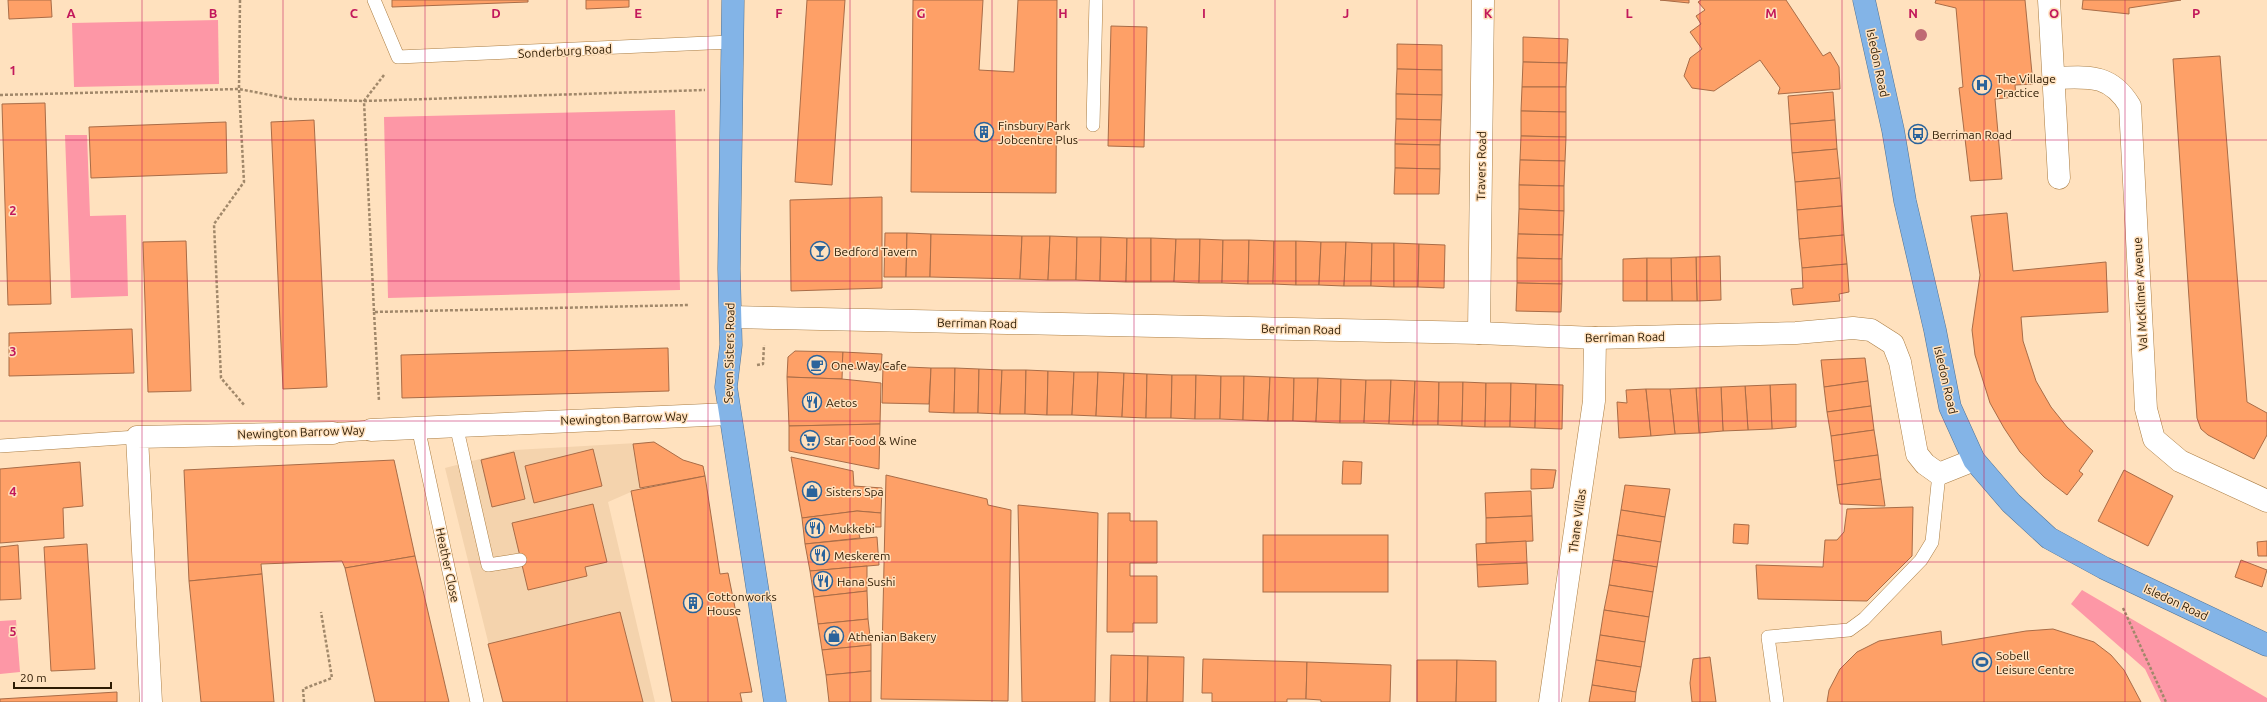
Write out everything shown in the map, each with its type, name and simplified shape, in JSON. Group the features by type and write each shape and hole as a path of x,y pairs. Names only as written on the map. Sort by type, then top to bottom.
{"highway":[{"name":"Seven Sisters Road","path":"733,0 731,42 731,345 726,387 775,702"},
{"name":"Isledon Road","path":"1864,0 1892,130 1905,201 1935,330 1950,407 1974,460 2011,503 2049,538 2104,568 2267,645"}],"street":[{"name":"Travers Road","path":"1479,333 1483,0"},
{"path":"2049,0 2059,178"},
{"name":"Val McKilmer Avenue","path":"2054,78 2093,77 2109,83 2122,93 2130,106 2146,409 2154,440 2180,461 2267,501"},
{"name":"Berriman Road","path":"731,317 1479,333 1595,338 1788,333 1853,328 1871,330 1893,344 1900,362 1917,454 1924,464 1939,474"},
{"name":"Thane Villas","path":"1550,702 1594,401 1595,338"},
{"name":"Newington Barrow Way","path":"137,437 267,433 333,433 418,427 729,414"},
{"path":"137,437 151,702"},
{"path":"1939,474 1974,460"}],"lane":[{"path":"374,0 398,57"},
{"path":"1093,125 1096,0"},
{"name":"Sonderburg Road","path":"398,57 731,42"},
{"path":"456,426 488,565 520,560"},
{"name":"Heather Close","path":"418,427 477,702"},
{"path":"0,446 137,437"},
{"path":"1777,702 1768,637 1849,630 1864,619 1921,560 1932,542 1939,474"}],"path":[{"path":"240,0 238,89 244,182 214,224 221,378 267,433"},
{"path":"376,430 374,312 364,101 398,57"},
{"path":"0,95 238,89 291,100 364,101 731,89"},
{"path":"374,312 689,305"},
{"path":"754,365 763,364 764,344"},
{"path":"2104,568 2166,702"},
{"path":"304,702 303,689 332,678 321,612"}],"shaded area":[{"path":"218,20 219,84 74,87 72,23"},
{"path":"675,110 680,290 388,298 384,117"},
{"path":"65,135 87,135 90,216 126,215 128,296 71,298"},
{"path":"654,442 683,460 703,466 705,476 640,488 608,502 655,702 503,702 445,468 515,450"},
{"path":"2082,590 2267,698 2267,702 2161,702 2145,669 2071,604"},
{"path":"16,620 20,672 0,674 0,621"}],"building":[{"path":"8,0 51,0 52,17 9,19"},
{"path":"392,0 528,0 528,2 392,7"},
{"path":"586,0 629,0 629,7 586,9"},
{"path":"807,0 845,0 832,185 795,182"},
{"name":"Finsbury Park Jobcentre Plus","path":"913,0 983,0 979,70 1014,72 1018,0 1057,0 1056,193 911,192"},
{"path":"1660,0 1689,0 1689,3"},
{"path":"1701,0 1786,0 1823,56 1830,52 1839,67 1840,89 1778,94 1780,88 1760,60 1714,91 1692,88 1684,76 1690,58 1702,49 1690,32 1701,24 1696,16 1705,10 1698,2"},
{"path":"1936,0 2025,0 2033,84 2015,85 2016,97 1995,99 2002,179 1970,181 1959,88 1963,87 1956,8 1935,3"},
{"path":"2083,0 2181,0 2129,8 2129,14 2082,9"},
{"path":"1111,26 1147,27 1144,147 1108,146"},
{"path":"1523,37 1568,39 1567,63 1523,62"},
{"path":"1397,44 1442,45 1442,70 1397,69"},
{"path":"2220,56 2247,402 2267,413 2267,435 2254,459 2208,435 2201,429 2197,418 2173,59"},
{"path":"1523,62 1567,63 1566,87 1522,87"},
{"path":"1397,69 1442,70 1442,95 1396,94"},
{"path":"1522,87 1566,87 1566,112 1521,111"},
{"path":"1833,92 1835,120 1790,124 1788,96"},
{"path":"1396,94 1442,95 1441,120 1396,119"},
{"path":"45,103 51,304 8,305 2,104"},
{"path":"1521,111 1566,112 1566,137 1521,136"},
{"path":"1396,119 1441,120 1440,145 1395,144"},
{"path":"314,120 327,387 283,389 271,122"},
{"path":"1835,120 1837,149 1792,153 1790,124"},
{"path":"226,122 227,173 91,178 89,127"},
{"path":"1521,136 1566,137 1565,161 1520,160"},
{"path":"1395,144 1440,145 1440,169 1395,168"},
{"path":"1837,149 1840,178 1795,182 1792,153"},
{"path":"1520,160 1565,161 1564,186 1519,185"},
{"path":"1395,168 1440,169 1439,194 1394,194"},
{"path":"1840,178 1842,206 1797,210 1795,182"},
{"path":"1519,185 1564,186 1564,211 1519,209"},
{"path":"882,197 882,288 791,291 790,200"},
{"path":"1842,206 1844,235 1799,239 1797,210"},
{"path":"1519,209 1564,211 1563,235 1518,234"},
{"path":"2007,213 2013,271 2106,262 2108,312 2021,317 2023,341 2036,381 2051,407 2067,427 2093,451 2079,471 2083,474 2067,495 2044,477 2020,452 2004,428 1990,403 1975,355 1972,330 1980,275 1971,216"},
{"path":"885,233 907,233 906,277 884,277"},
{"path":"907,233 931,234 930,277 906,277"},
{"path":"931,234 1022,236 1020,279 930,277"},
{"path":"1518,234 1563,235 1562,259 1517,258"},
{"path":"1844,235 1847,264 1802,268 1799,239"},
{"path":"1022,236 1050,236 1048,280 1020,279"},
{"path":"1050,236 1077,237 1076,280 1048,280"},
{"path":"1077,237 1101,237 1100,281 1076,280"},
{"path":"1101,237 1127,238 1126,282 1100,281"},
{"path":"1127,238 1151,238 1151,282 1126,282"},
{"path":"1151,238 1176,239 1174,282 1151,282"},
{"path":"1176,239 1200,239 1199,283 1174,282"},
{"path":"1200,239 1223,240 1222,283 1199,283"},
{"path":"1223,240 1249,240 1248,284 1222,283"},
{"path":"1249,240 1274,241 1273,284 1248,284"},
{"path":"186,241 191,391 148,392 143,242"},
{"path":"1274,241 1296,241 1296,285 1273,284"},
{"path":"1296,241 1321,242 1319,285 1296,285"},
{"path":"1321,242 1346,242 1344,286 1319,285"},
{"path":"1346,242 1372,243 1371,286 1344,286"},
{"path":"1372,243 1394,243 1394,287 1371,286"},
{"path":"1394,243 1419,244 1418,287 1394,287"},
{"path":"1419,244 1445,245 1444,288 1418,287"},
{"path":"1720,256 1721,300 1697,301 1696,257"},
{"path":"1696,257 1697,301 1672,301 1671,258"},
{"path":"1517,258 1562,259 1562,284 1517,283"},
{"path":"1647,258 1647,301 1623,301 1623,259"},
{"path":"1647,258 1671,258 1672,301 1647,301"},
{"path":"1847,264 1849,292 1839,294 1840,301 1793,305 1791,289 1803,288 1802,268"},
{"path":"1517,283 1562,284 1561,312 1516,311"},
{"path":"132,329 134,373 9,376 9,333"},
{"path":"668,348 669,391 402,398 401,355"},
{"path":"795,351 843,352 842,379 787,377 788,357"},
{"path":"843,352 882,354 881,370 842,368"},
{"path":"1865,358 1868,381 1824,387 1821,360"},
{"path":"883,366 931,368 929,404 882,403"},
{"path":"931,368 955,368 954,413 929,412"},
{"path":"955,368 979,369 978,413 954,413"},
{"path":"979,369 1002,370 1000,414 978,413"},
{"path":"1002,370 1026,370 1025,414 1000,414"},
{"path":"1026,370 1048,371 1047,415 1025,414"},
{"path":"1048,371 1074,372 1072,415 1047,415"},
{"path":"1074,372 1098,372 1096,416 1072,415"},
{"path":"1098,372 1124,373 1122,417 1096,416"},
{"path":"1124,373 1147,374 1146,418 1122,417"},
{"path":"1147,374 1172,375 1171,418 1146,418"},
{"path":"1172,375 1196,375 1195,419 1171,418"},
{"path":"1196,375 1221,376 1220,419 1195,419"},
{"path":"1221,376 1244,376 1243,420 1220,419"},
{"path":"1244,376 1270,377 1268,421 1243,420"},
{"path":"787,377 842,379 881,383 880,424 789,426"},
{"path":"1270,377 1294,378 1293,421 1268,421"},
{"path":"1294,378 1318,378 1316,422 1293,421"},
{"path":"1318,378 1341,379 1340,423 1316,422"},
{"path":"1341,379 1366,380 1364,423 1340,423"},
{"path":"1366,380 1391,380 1389,424 1364,423"},
{"path":"1391,380 1415,381 1413,425 1389,424"},
{"path":"1415,381 1439,382 1438,425 1413,425"},
{"path":"1868,381 1871,406 1827,412 1824,387"},
{"path":"1439,382 1463,382 1462,426 1438,425"},
{"path":"1463,382 1486,383 1485,427 1462,426"},
{"path":"1486,383 1511,383 1510,427 1485,427"},
{"path":"1511,383 1536,384 1535,428 1510,427"},
{"path":"1536,384 1563,385 1562,429 1535,428"},
{"path":"1796,384 1796,427 1772,429 1770,385"},
{"path":"1770,385 1772,429 1748,430 1745,386"},
{"path":"1745,386 1748,430 1723,431 1721,387"},
{"path":"1721,387 1723,431 1699,433 1696,388"},
{"path":"1696,388 1699,433 1675,434 1670,389"},
{"path":"1646,389 1651,436 1619,438 1617,402 1627,403 1626,390"},
{"path":"1646,389 1670,389 1675,434 1651,436"},
{"path":"1871,406 1874,430 1831,436 1827,412"},
{"path":"880,424 879,469 789,451 789,426"},
{"path":"1874,430 1878,455 1834,461 1831,436"},
{"path":"654,442 683,460 703,466 705,476 640,488 633,444"},
{"path":"593,449 602,486 534,503 525,466"},
{"path":"514,452 525,499 492,507 481,460"},
{"path":"1878,455 1881,479 1837,485 1834,461"},
{"path":"791,457 853,471 854,486 882,488 881,513 857,511 802,518"},
{"path":"394,460 415,556 345,568 342,561 261,564 262,574 189,581 184,470"},
{"path":"1343,461 1362,462 1361,484 1342,484"},
{"path":"80,462 83,506 63,508 64,538 0,543 0,469"},
{"path":"1531,469 1556,470 1553,488 1531,489"},
{"path":"2124,470 2173,496 2148,546 2098,521"},
{"path":"886,475 987,499 988,505 1011,510 1008,701 881,699"},
{"name":"Cottonworks House","path":"705,476 720,574 728,573 752,692 740,693 742,702 672,702 631,491"},
{"path":"1881,479 1885,506 1840,504 1837,485"},
{"path":"1625,485 1670,489 1665,517 1621,510"},
{"path":"1531,491 1532,516 1486,518 1485,493"},
{"path":"593,504 607,562 585,567 587,576 528,590 512,523"},
{"path":"1018,505 1098,513 1095,702 1022,702"},
{"path":"1913,507 1912,556 1867,601 1758,599 1756,565 1823,567 1825,540 1837,540 1844,532 1847,509"},
{"path":"1621,510 1665,517 1661,542 1617,535"},
{"path":"857,511 881,513 881,527 857,527 860,538 805,544 802,518"},
{"path":"1108,513 1130,513 1130,521 1157,521 1157,563 1130,563 1130,576 1157,576 1157,623 1133,623 1133,632 1107,632"},
{"path":"1532,516 1533,541 1486,543 1486,518"},
{"path":"1734,524 1749,525 1748,544 1733,543"},
{"path":"1263,535 1388,535 1388,592 1263,592"},
{"path":"1617,535 1661,542 1657,567 1613,560"},
{"path":"877,537 879,565 810,571 805,544"},
{"path":"1526,541 1527,563 1477,565 1476,544"},
{"path":"2267,541 2267,556 2258,556 2257,542"},
{"path":"87,544 95,669 51,671 44,547"},
{"path":"18,545 21,599 0,600 0,547"},
{"path":"415,556 449,702 375,702 345,568"},
{"path":"1613,560 1657,567 1653,592 1609,585"},
{"path":"2241,560 2267,570 2262,587 2235,577"},
{"path":"1527,563 1528,584 1478,587 1477,565"},
{"path":"867,566 867,591 814,597 810,571"},
{"path":"262,574 274,702 201,702 189,581"},
{"path":"1609,585 1653,592 1649,617 1604,610"},
{"path":"867,591 868,619 818,624 814,597"},
{"path":"1604,610 1649,617 1645,642 1600,635"},
{"path":"620,612 643,702 503,702 488,644"},
{"path":"868,619 871,645 822,650 818,624"},
{"name":"Sobell Leisure Centre","path":"2053,629 2094,642 2111,655 2124,670 2141,702 1827,702 1829,690 1840,669 1857,652 1879,641 1941,631 1942,645 2026,631"},
{"path":"1600,635 1645,642 1641,667 1596,660"},
{"path":"871,645 871,671 826,675 822,650"},
{"path":"1111,655 1148,656 1147,702 1110,702"},
{"path":"1148,656 1184,657 1183,702 1147,702"},
{"path":"1710,657 1716,702 1692,702 1690,683 1693,659"},
{"path":"1203,659 1307,662 1306,699 1287,699 1287,702 1212,702 1212,693 1202,693"},
{"path":"1417,660 1457,660 1456,702 1417,702"},
{"path":"1457,660 1496,661 1496,702 1456,702"},
{"path":"1596,660 1641,667 1636,692 1592,685"},
{"path":"1307,662 1391,665 1390,702 1321,702 1321,700 1306,699"},
{"path":"871,671 871,702 829,702 826,675"},
{"path":"1592,685 1636,692 1635,702 1589,702"},
{"path":"117,692 117,702 0,702 0,699"}],"place":[{"name":"The Village Practice","path":"1982,85"},
{"name":"Finsbury Park Jobcentre Plus","path":"984,132"},
{"name":"Berriman Road","path":"1918,134"},
{"name":"Bedford Tavern","path":"820,251"},
{"name":"One Way Cafe","path":"817,365"},
{"name":"Aetos","path":"812,402"},
{"name":"Star Food & Wine","path":"810,440"},
{"name":"Sisters Spa","path":"812,491"},
{"name":"Mukkebi","path":"815,528"},
{"name":"Meskerem","path":"820,555"},
{"name":"Hana Sushi","path":"823,581"},
{"name":"Cottonworks House","path":"693,603"},
{"name":"Athenian Bakery","path":"834,636"},
{"name":"Sobell Leisure Centre","path":"1982,662"}]}
